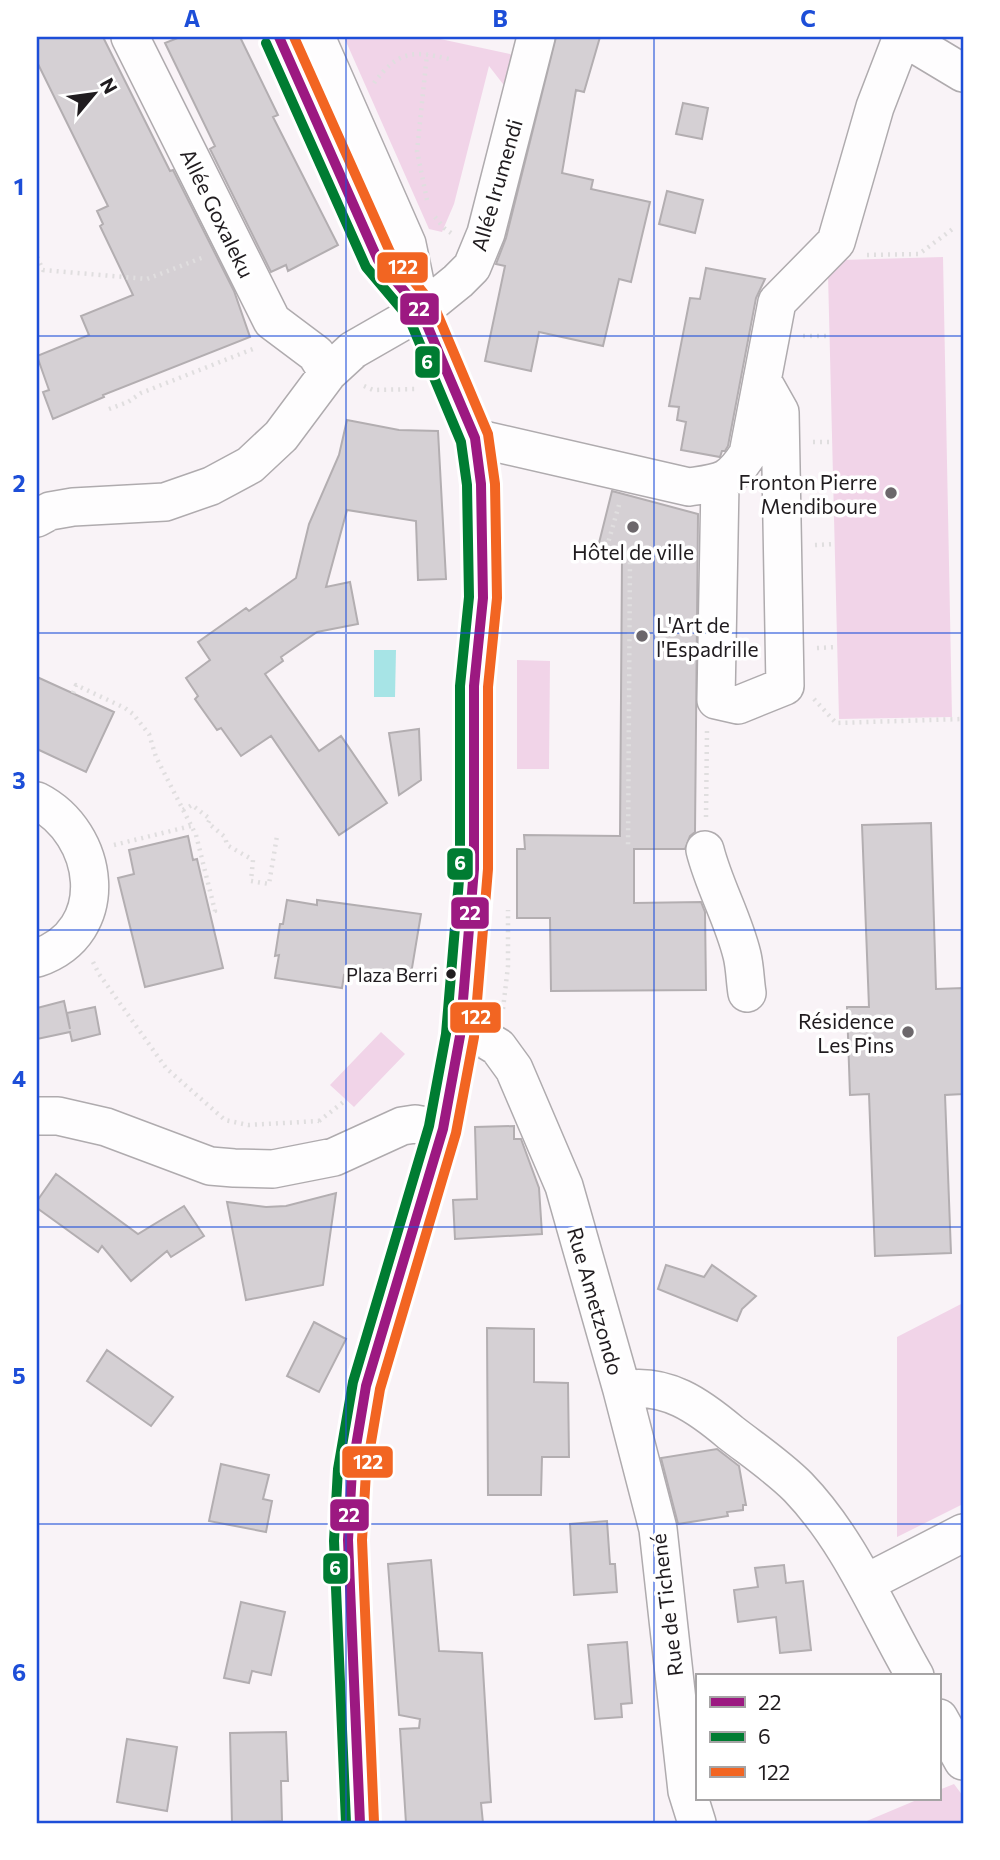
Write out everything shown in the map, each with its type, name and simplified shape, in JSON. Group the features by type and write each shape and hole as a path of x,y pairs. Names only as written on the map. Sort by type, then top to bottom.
{"street":[{"name":"Allée Goxaleku","path":"130,37 272,321 316,354 328,373"},
{"path":"279,37 378,260 421,311"},
{"path":"316,37 407,244 421,311 475,438 481,484 483,598 474,686 474,869 460,1036 443,1129 366,1385 352,1470 348,1539 360,1823"},
{"name":"Allée Irumendi","path":"37,518 50,511 73,507 165,502 211,486 250,465 281,436 328,373 354,350 421,311 472,267 481,245 536,37"},
{"path":"475,438 689,487 720,483 735,473 748,454 777,302 836,242 875,107 902,37 963,73"},
{"path":"720,483 716,701 738,705 785,686 780,412 762,380"},
{"path":"37,801 46,806 68,828 83,850 90,887 87,914 74,933 58,947 37,958"},
{"path":"705,850 712,878 743,956 747,993"},
{"name":"Rue Ametzondo","path":"460,1036 484,1038 498,1047 521,1081 564,1186 622,1390 638,1387 672,1393 702,1409 797,1486 836,1534 866,1583 914,1674"},
{"path":"37,1116 58,1116 106,1127 188,1159 210,1166 234,1168 273,1169 334,1157 402,1126 415,1124 443,1129"},
{"name":"Rue de Tichené","path":"622,1390 658,1530 687,1791 696,1823"},
{"path":"866,1583 963,1533"},
{"path":"940,1720 963,1761"}],"path":[{"path":"368,90 385,68 403,57 422,52 449,59"},
{"path":"427,54 417,151 428,204"},
{"path":"432,211 444,228 463,240 481,245"},
{"path":"894,255 919,254 954,228"},
{"path":"37,257 43,270 147,279 234,246"},
{"path":"109,409 128,402 141,393 257,348"},
{"path":"328,373 373,390 427,389"},
{"path":"622,494 606,551 629,558 628,849"},
{"path":"73,693 76,685 133,713 149,734 156,757 196,835 215,911 210,913"},
{"path":"705,850 708,719 716,701"},
{"path":"836,723 963,719"},
{"path":"183,810 192,805 210,819 208,823 225,837 227,845 253,860 251,881 269,884 276,836"},
{"path":"103,847 191,826"},
{"path":"74,933 85,945 99,974 166,1068 225,1120 248,1125 319,1121 346,1100"},
{"path":"319,1121 328,1134"}],"shaded area":[{"path":"344,37 431,37 510,54 518,62 510,93 489,66 454,204 442,232 429,229"},
{"name":"Fronton Pierre Mendiboure","path":"943,257 952,717 839,719 828,274 841,260"},
{"path":"517,660 550,661 549,769 517,769"},
{"path":"381,1032 405,1054 354,1107 330,1085"},
{"path":"963,1303 963,1504 897,1537 897,1337"},
{"path":"954,1784 963,1796 963,1823 862,1823 917,1800 940,1800 940,1790"}],"water":[{"path":"374,650 396,650 395,697 374,697"}],"building":[{"path":"37,37 103,37 234,291 250,337 103,395 104,397 53,419 43,392 49,390 37,356 89,335 81,316 133,295 100,226 103,224 97,211 108,206 37,62"},
{"path":"180,37 240,37 278,115 273,117 338,245 288,271 286,265 271,272 210,149 215,146 165,43"},
{"path":"556,37 600,37 584,92 576,90 562,173 593,180 591,189 650,202 631,282 619,279 603,346 539,332 531,371 485,361 505,266 496,264 506,238"},
{"path":"683,103 708,108 702,139 676,134"},
{"path":"667,191 703,200 695,233 659,224"},
{"path":"706,268 765,279 756,298 728,446 720,457 681,450 686,422 677,420 679,407 669,406 690,298 700,299"},
{"path":"347,420 399,430 438,431 446,579 418,580 416,521 347,510 326,587 350,582 358,624 317,632 281,657 283,661 265,674 319,751 341,736 387,803 339,835 271,736 241,756 221,728 217,730 195,699 198,696 186,678 210,660 198,642 246,608 249,611 296,578 309,524 339,455"},
{"path":"612,491 698,514 695,832 690,836 685,849 634,849 634,903 701,902 705,912 706,990 551,991 550,918 517,918 517,849 525,849 524,835 620,836 622,561 596,555"},
{"path":"37,677 114,712 86,772 37,749"},
{"path":"419,729 421,780 399,795 389,733"},
{"name":"Résidence Les Pins","path":"931,823 936,989 963,988 963,1094 945,1095 951,1253 875,1256 869,1094 850,1095 847,1007 869,1007 862,825"},
{"path":"188,836 193,860 197,859 223,968 145,987 118,878 134,874 129,850"},
{"path":"287,900 317,905 317,900 421,914 410,980 395,978 394,982 344,975 342,988 275,978 279,955 275,956"},
{"path":"64,1001 70,1029 67,1013 95,1007 100,1034 72,1041 70,1032 37,1039 37,1008"},
{"path":"514,1126 514,1139 521,1139 539,1188 542,1234 455,1239 453,1200 477,1199 475,1127"},
{"path":"56,1174 138,1234 184,1206 204,1236 171,1257 167,1251 131,1281 102,1246 98,1252 37,1208 37,1201"},
{"path":"336,1193 323,1285 246,1300 227,1202 266,1207 286,1206"},
{"path":"666,1265 704,1277 712,1265 756,1296 742,1309 737,1321 658,1289"},
{"path":"314,1322 346,1339 319,1392 287,1376"},
{"path":"487,1328 534,1329 534,1382 568,1383 569,1457 542,1457 541,1495 488,1495"},
{"path":"107,1350 173,1397 151,1426 87,1381"},
{"path":"717,1449 739,1466 746,1505 743,1505 743,1510 727,1512 728,1516 678,1524 661,1458"},
{"path":"221,1464 269,1475 263,1499 272,1501 266,1532 209,1521"},
{"path":"607,1521 610,1564 615,1564 617,1592 574,1595 570,1524"},
{"path":"431,1560 439,1651 482,1653 491,1802 481,1803 483,1823 406,1823 400,1729 419,1728 420,1719 399,1715 388,1564"},
{"path":"784,1565 786,1583 803,1581 811,1650 780,1653 776,1617 738,1622 734,1590 758,1587 755,1568"},
{"path":"241,1602 285,1612 271,1675 252,1671 249,1683 224,1678"},
{"path":"627,1642 632,1703 621,1704 622,1717 595,1719 588,1645"},
{"path":"286,1732 288,1781 281,1781 282,1821 232,1823 230,1733"},
{"path":"127,1739 177,1747 167,1811 117,1802"}],"transit line":[{"name":"22","path":"279,37 378,260 421,311 475,438 481,484 483,598 474,686 474,869 460,1036 443,1129 366,1386 352,1470 348,1540 360,1823"},
{"name":"122","path":"294,37 390,252 434,306 488,434 495,484 497,598 488,687 488,869 474,1037 456,1133 380,1389 366,1472 362,1540 374,1822"},
{"name":"6","path":"266,43 366,267 409,318 461,442 467,485 469,597 460,686 460,868 446,1034 429,1126 353,1382 338,1469 334,1541 346,1823"}],"place":[{"name":"Fronton Pierre Mendiboure","path":"891,493"},
{"name":"Hôtel de ville","path":"633,527"},
{"name":"L'Art de l'Espadrille","path":"642,636"},
{"name":"Plaza Berri","path":"451,974"},
{"name":"Résidence Les Pins","path":"908,1032"}]}
